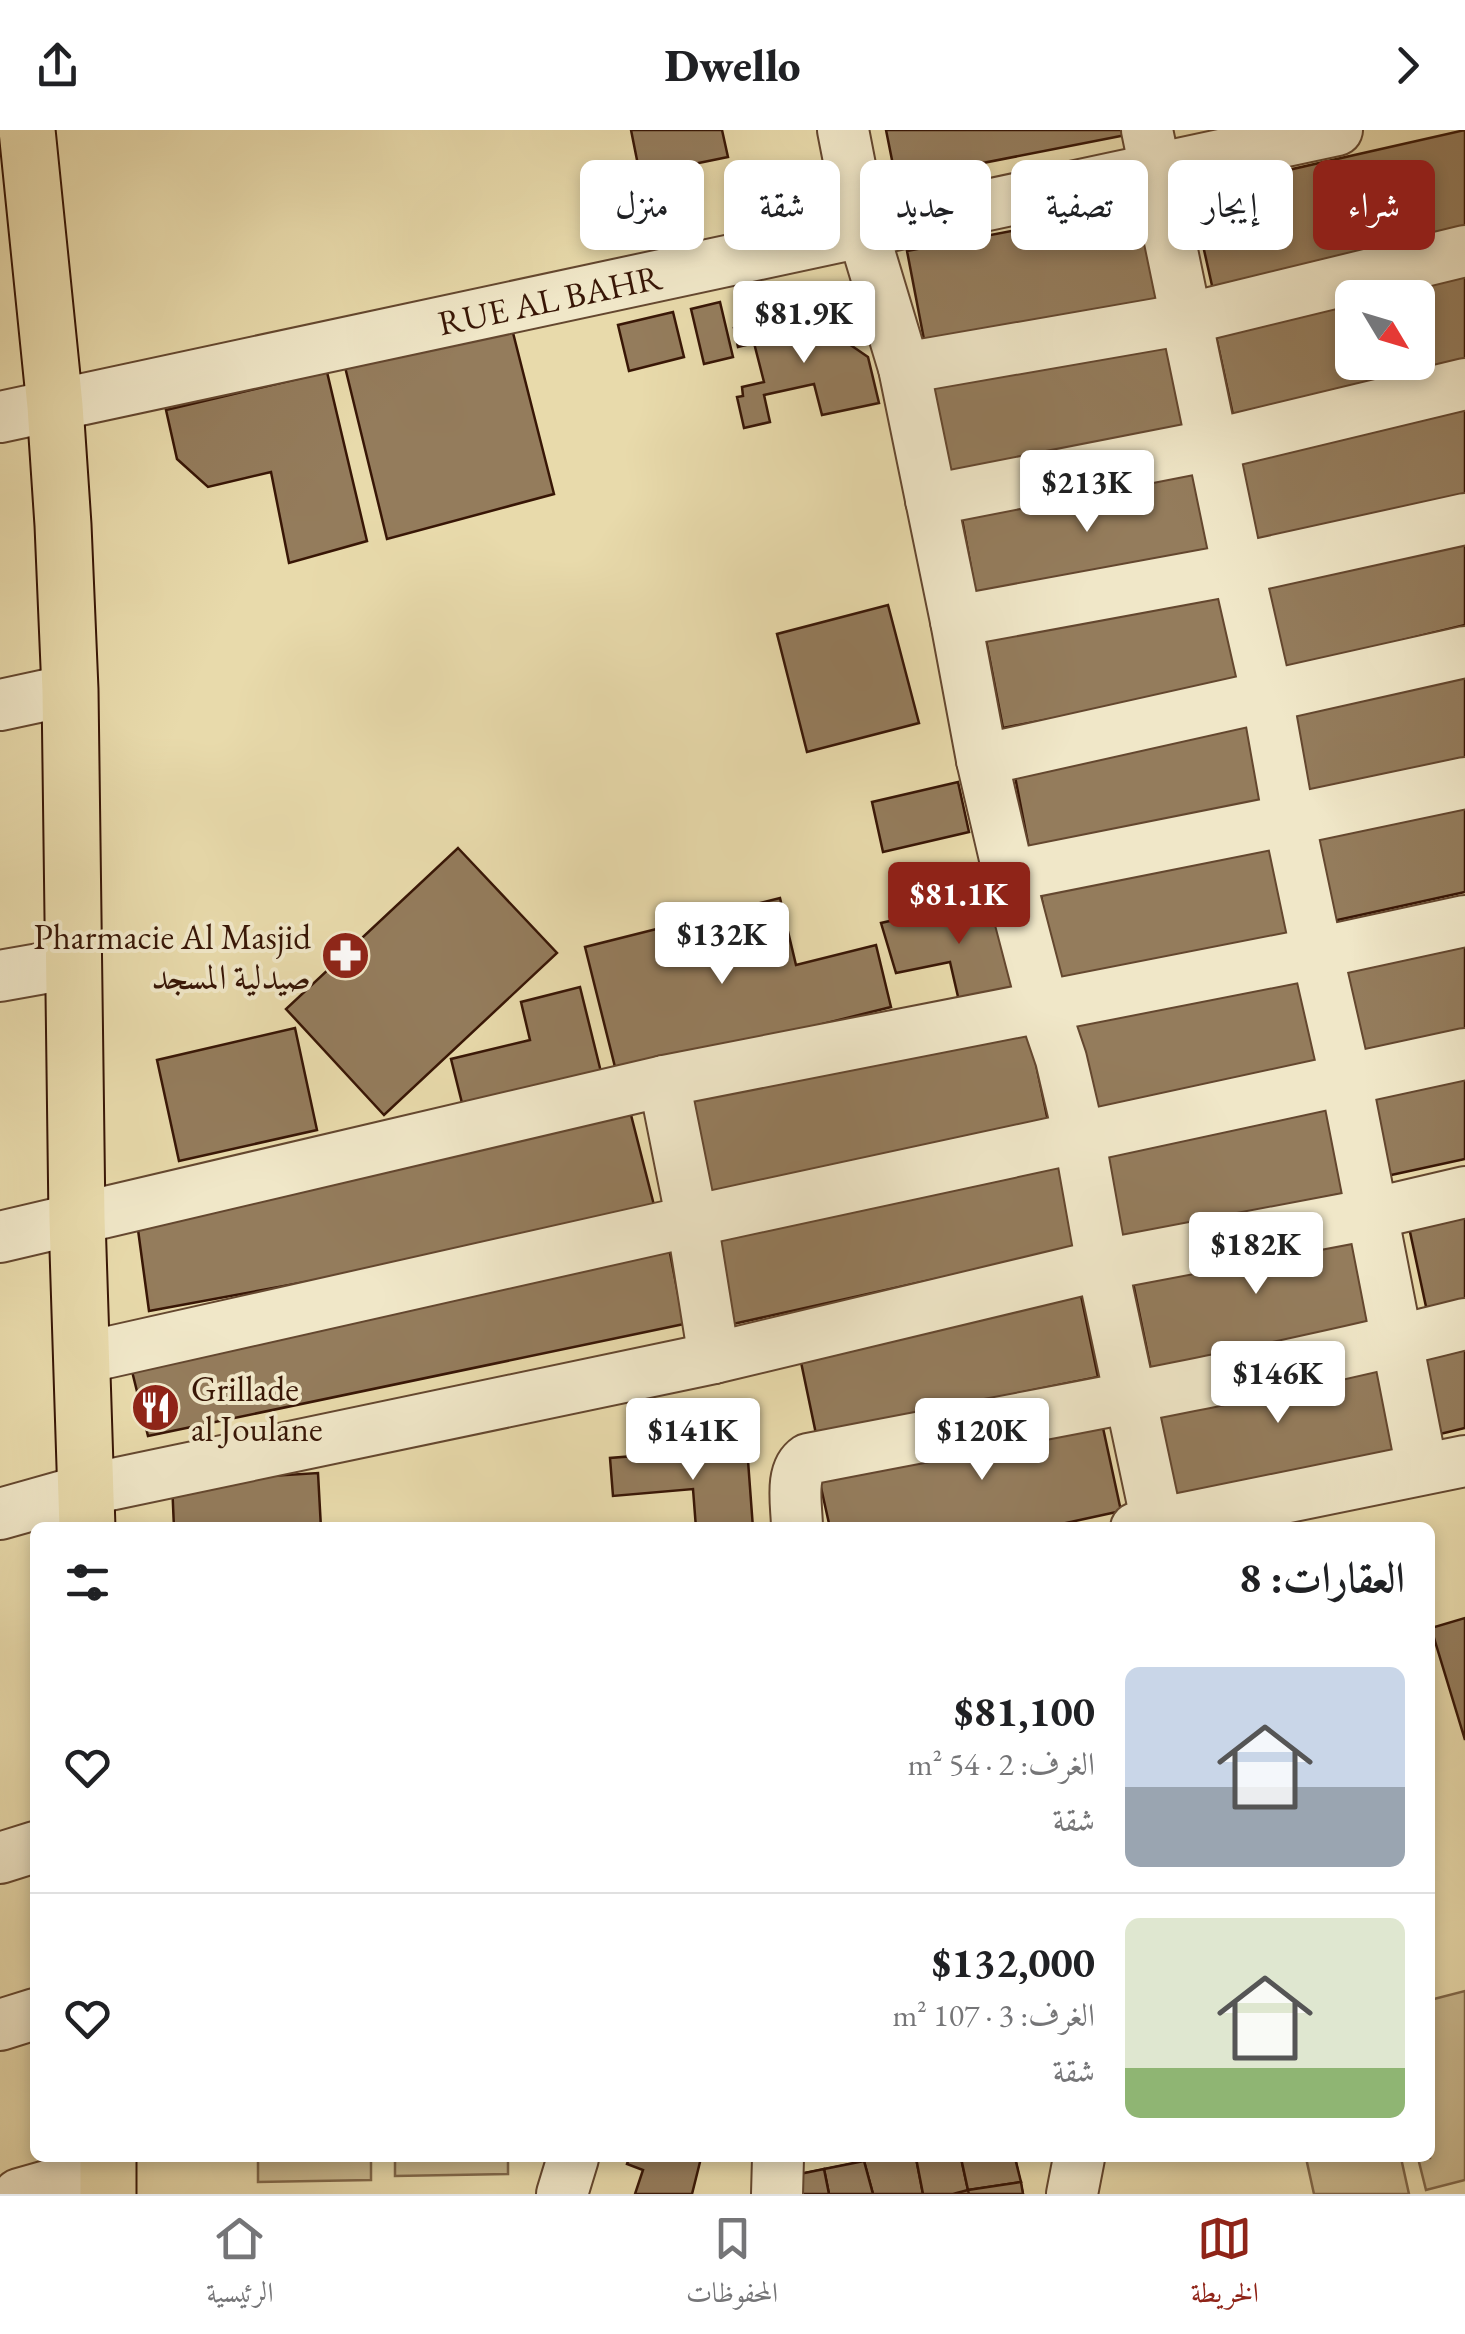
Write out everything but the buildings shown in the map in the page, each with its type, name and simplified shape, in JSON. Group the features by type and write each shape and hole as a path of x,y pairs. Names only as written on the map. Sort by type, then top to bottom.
{"main road":[{"path":"27,130 63,525 70,690 86,1508"}],"street":[{"path":"842,130 860,217"},
{"name":"RUE AL BAHR","path":"991,196 1151,150 1337,130"},
{"path":"1151,150 1268,696 1397,1341 1443,1465 1162,1522"},
{"name":"RUE AL BAHR","path":"0,417 860,233"},
{"path":"868,250 904,368 1009,876 1043,1006 1062,1059 1079,1136 1130,1396 1147,1522"},
{"path":"904,368 1186,319 1465,251"},
{"path":"930,500 1212,445 1465,384"},
{"path":"956,621 1238,569 1465,519"},
{"path":"982,760 1465,652"},
{"path":"0,706 70,690"},
{"path":"1009,876 1465,782"},
{"path":"0,1237 664,1081 1465,921"},
{"path":"0,976 74,962"},
{"path":"82,1358 1465,1054"},
{"path":"664,1081 714,1358"},
{"path":"0,1514 86,1508 1102,1265 1371,1214 1465,1192"},
{"path":"797,1522 796,1473 808,1458 1130,1396 1465,1324"},
{"path":"0,1858 30,1849"},
{"path":"0,2024 30,2015"},
{"path":"562,2194 571,2162"},
{"path":"777,2194 778,2162"},
{"path":"1072,2194 1077,2162"},
{"path":"19,2194 108,2174"}],"shaded area":[{"path":"1465,1991 1465,2180 1426,2190 1419,2162 1435,2162 1435,1999"},
{"path":"258,2162 371,2162 371,2180 258,2182"},
{"path":"395,2162 508,2162 508,2174 395,2176"},
{"path":"1307,2162 1402,2162 1409,2194 1314,2194"}],"place":[{"name":"Pharmacie Al Masjid صيدلية المسجد","path":"346,956"},
{"name":"Grillade al Joulane","path":"156,1408"}]}
